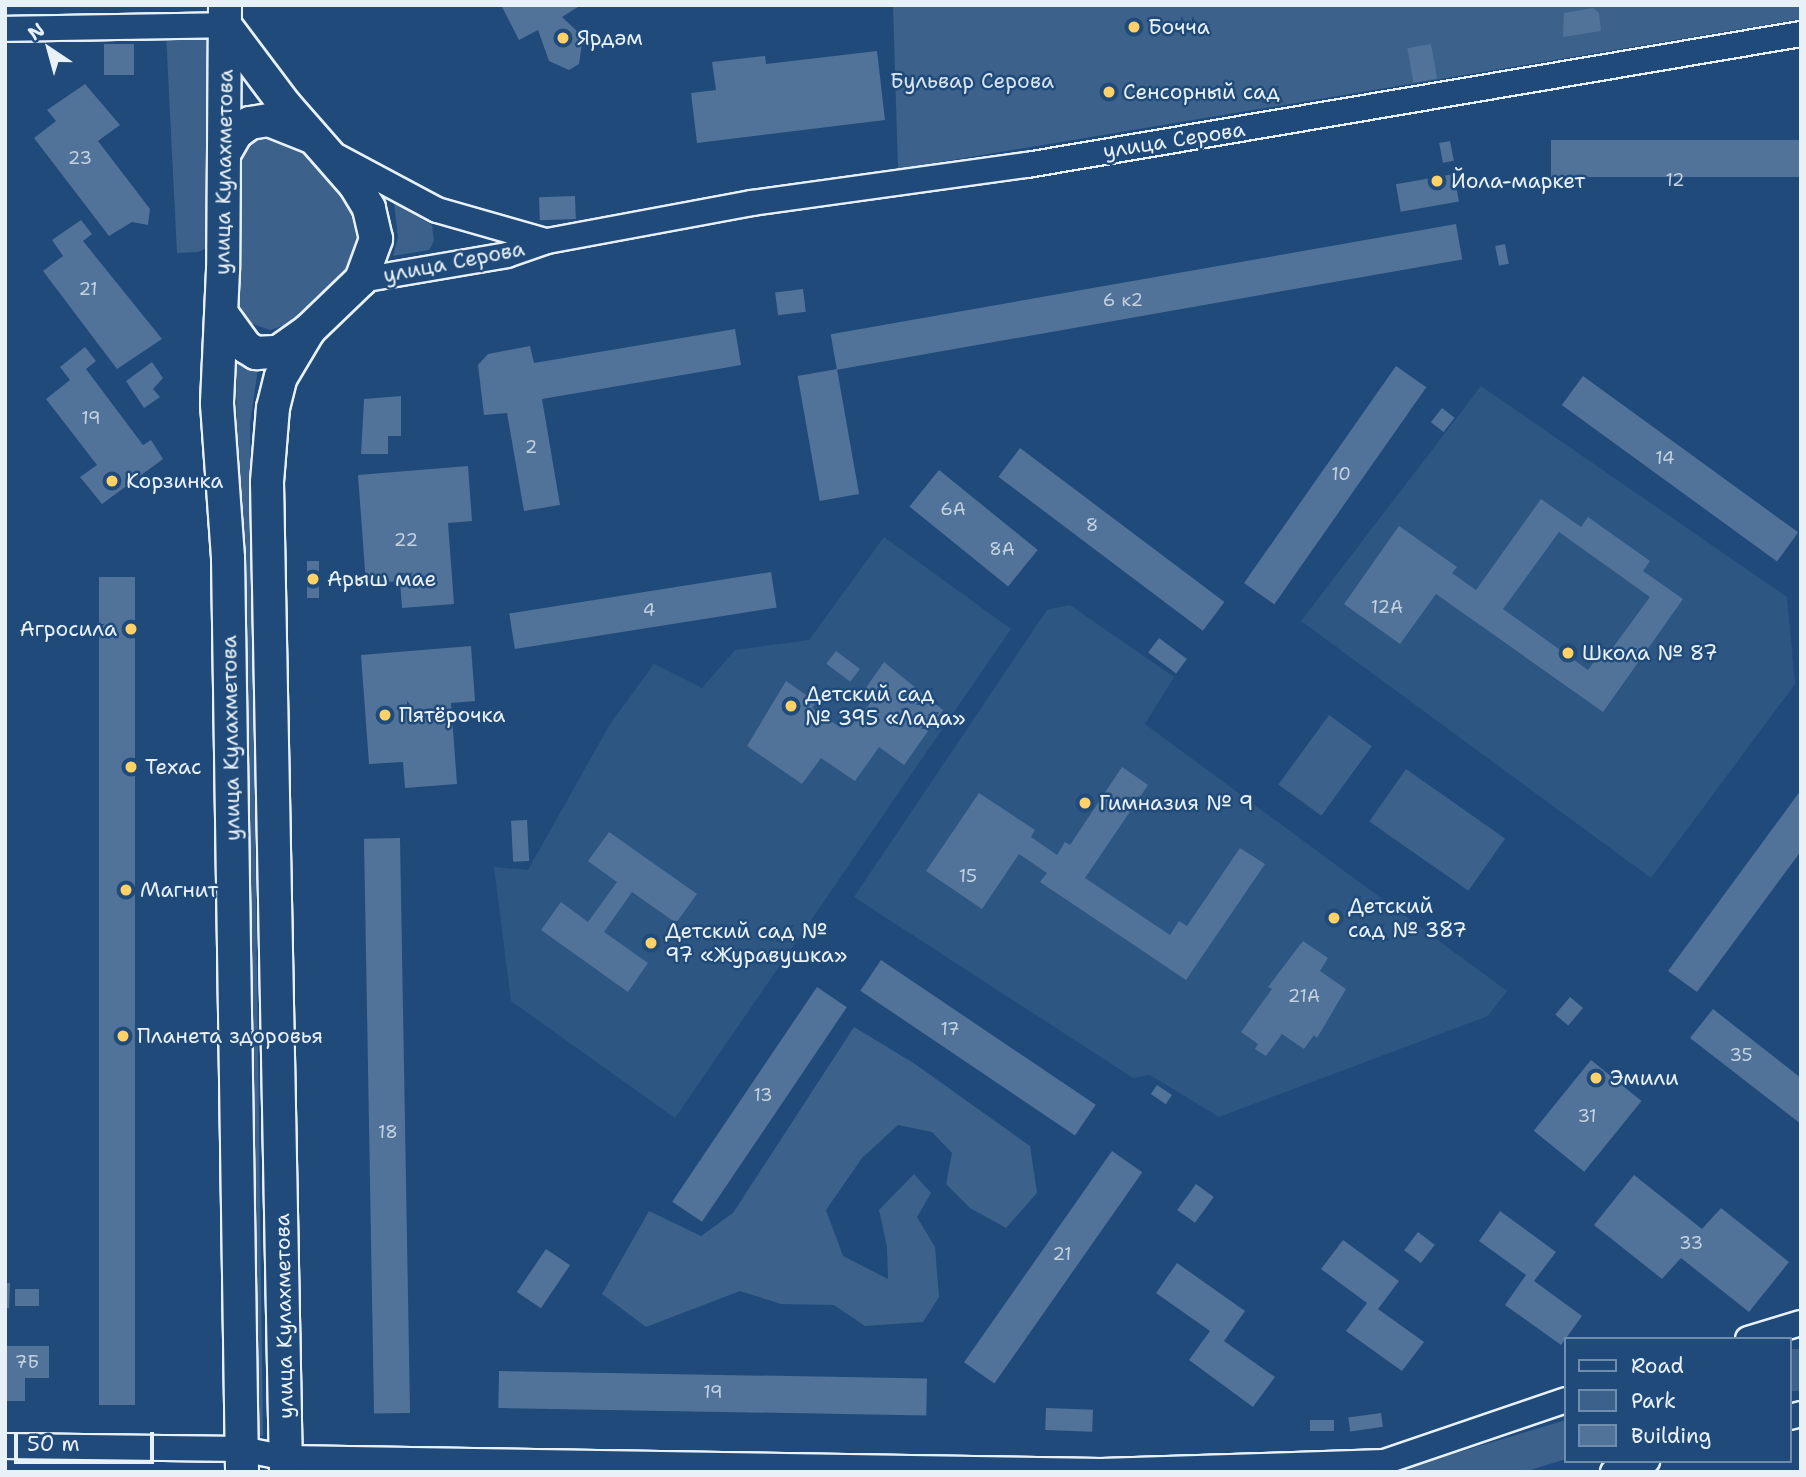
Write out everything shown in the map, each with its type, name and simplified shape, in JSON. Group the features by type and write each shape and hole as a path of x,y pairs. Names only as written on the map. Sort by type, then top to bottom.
{"main road":[{"path":"222,314 234,336 256,353 278,352 309,330 361,280 372,261 376,239 369,208 225,15"},
{"name":"улица Кулахметова","path":"225,15 222,314 217,404 228,571 242,1460"},
{"path":"224,154 236,133 250,123 268,120 324,147"},
{"name":"улица Кулахметова","path":"286,1465 267,482 273,408 281,377 309,330"}],"street":[{"path":"5,30 225,15"},
{"name":"улица Серова","path":"361,280 507,255 547,241 752,203 1027,165 1801,34"},
{"name":"улица Серова","path":"324,147 437,210 547,241"},
{"path":"1755,1337 1801,1323"},
{"path":"5,1446 286,1465 1101,1471 1384,1462 1564,1401"},
{"path":"1613,1472 1641,1463"}],"shaded area":[{"name":"Школа № 87","path":"1481,386 1787,597 1795,684 1651,878 1301,621"},
{"path":"884,537 1011,629 675,1118 511,1001 494,867 528,870 610,724 654,664 702,688 735,650 809,640"},
{"name":"Гимназия № 9","path":"1070,605 1174,677 1145,724 1507,991 1488,1016 1219,1117 1150,1075 1133,1078 854,897 1047,610"}],"green space":[{"name":"Бульвар Серова","path":"893,5 1801,5 1801,19 898,169"},
{"path":"166,33 204,35 207,40 213,239 211,246 198,252 177,253"},
{"path":"257,128 300,145 361,213 358,267 295,322 270,330 250,323 237,301 237,152"},
{"path":"394,203 432,225 434,241 429,250 393,256 398,237"},
{"path":"236,363 258,368 250,424 263,1436 249,1436"},
{"path":"1329,715 1372,746 1321,816 1278,785"},
{"path":"1406,769 1505,838 1468,891 1369,821"},
{"path":"854,1027 915,1064 1030,1146 1037,1193 1006,1228 970,1208 946,1184 952,1153 932,1132 898,1125 862,1158 826,1210 843,1256 888,1279 887,1247 879,1210 914,1174 931,1193 917,1217 935,1247 939,1297 923,1322 865,1326 834,1305 781,1304 740,1291 646,1327 602,1294 649,1211 701,1236 733,1213"},
{"path":"1792,1349 1801,1349 1801,1391 1792,1391"},
{"path":"1564,1421 1564,1460 1524,1472 1407,1472 1406,1468"}],"building":[{"name":"Ярдәм","path":"501,5 581,5 562,17 583,37 579,64 569,70 549,61 538,30 519,40"},
{"path":"1593,8 1599,13 1601,31 1563,37 1564,13"},
{"path":"104,44 134,44 134,75 104,75"},
{"path":"1431,44 1437,78 1413,83 1407,48"},
{"path":"877,51 885,120 697,143 691,93 716,90 712,62 765,56 766,64"},
{"path":"85,84 120,125 98,141 150,209 148,225 132,222 109,236 34,138 56,121 47,110"},
{"path":"1551,140 1801,140 1801,177 1551,177"},
{"path":"1450,141 1454,161 1443,163 1439,143"},
{"path":"1454,174 1459,202 1401,212 1396,184"},
{"path":"575,196 576,219 540,220 539,197"},
{"path":"81,220 92,234 83,241 162,339 117,369 43,271 63,256 52,240"},
{"path":"1456,224 1462,259 837,370 831,334"},
{"path":"1505,244 1509,264 1499,266 1495,246"},
{"path":"803,289 806,312 778,315 775,292"},
{"path":"735,329 741,365 542,399 560,505 524,511 507,413 484,415 478,365 488,354 530,346 534,363"},
{"path":"85,347 96,361 86,369 143,445 151,440 163,459 102,504 80,477 97,465 46,399 70,380 60,367"},
{"path":"152,362 163,378 153,389 160,397 144,408 126,381"},
{"path":"1396,366 1426,387 1274,604 1244,583"},
{"path":"837,369 859,494 820,501 798,376"},
{"path":"1583,376 1798,532 1777,561 1562,405"},
{"path":"401,396 401,436 388,436 388,454 361,454 364,399"},
{"path":"1442,408 1455,418 1444,432 1431,422"},
{"path":"1020,448 1224,602 1203,631 998,477"},
{"path":"468,466 472,521 448,523 454,604 402,608 400,581 366,584 358,475"},
{"path":"939,470 1038,550 1008,586 909,507"},
{"path":"1541,499 1581,527 1588,517 1650,561 1643,571 1683,599 1603,712 1436,594 1400,644 1344,604 1399,526 1457,567 1452,573 1476,590","holes":["1559,532 1650,597 1603,661 1597,657 1588,670 1503,609"]},
{"name":"Арыш мае","path":"307,561 319,561 319,598 307,598"},
{"path":"771,572 777,608 515,649 509,613"},
{"path":"99,577 135,577 135,1405 99,1405"},
{"path":"1159,638 1187,659 1176,673 1148,652"},
{"path":"471,646 475,701 451,703 457,784 405,788 403,762 369,764 361,655"},
{"path":"836,651 860,669 850,682 826,664"},
{"path":"884,662 943,710 904,765 879,747 855,781 821,758 802,784 747,746 786,681 816,702 812,708 841,728 844,722 850,727 874,699 863,692"},
{"path":"1122,767 1148,785 1085,878 1170,935 1179,921 1187,926 1240,848 1265,864 1186,980 1040,882 1047,873 1019,854 982,909 926,871 979,793 1035,830 1031,837 1057,855 1065,842 1070,845"},
{"path":"1801,790 1801,851 1697,992 1668,971"},
{"path":"527,820 529,861 513,862 511,821"},
{"path":"609,832 697,894 676,923 632,892 604,932 648,963 628,992 541,930 561,902 588,922 617,882 588,861"},
{"path":"400,838 410,1413 374,1414 364,839"},
{"path":"1303,941 1328,958 1320,971 1346,989 1317,1038 1314,1035 1304,1049 1282,1034 1266,1056 1255,1049 1258,1044 1241,1032 1272,989 1268,987"},
{"path":"881,960 1096,1105 1075,1136 860,991"},
{"path":"817,987 847,1007 702,1222 672,1202"},
{"path":"1570,997 1583,1008 1568,1026 1555,1015"},
{"path":"1713,1009 1801,1078 1801,1124 1690,1038"},
{"path":"1591,1060 1642,1101 1584,1172 1534,1131"},
{"path":"1157,1085 1172,1095 1166,1104 1151,1094"},
{"path":"1112,1151 1142,1172 994,1384 964,1362"},
{"path":"1634,1175 1702,1229 1721,1208 1789,1262 1749,1312 1681,1258 1662,1279 1594,1225"},
{"path":"1196,1184 1214,1197 1195,1223 1177,1210"},
{"path":"1500,1211 1556,1252 1534,1281 1582,1316 1567,1337 1564,1337 1561,1345 1505,1305 1526,1275 1479,1241"},
{"path":"1418,1232 1435,1245 1421,1263 1404,1250"},
{"path":"1343,1240 1399,1281 1378,1309 1424,1342 1402,1371 1346,1331 1367,1303 1321,1269"},
{"path":"546,1249 570,1265 541,1308 517,1292"},
{"path":"1177,1263 1245,1311 1224,1341 1275,1377 1253,1407 1189,1360 1210,1331 1156,1293"},
{"path":"5,1283 10,1283 9,1308 5,1308"},
{"path":"15,1289 39,1289 39,1306 15,1306"},
{"path":"5,1346 49,1346 49,1378 25,1378 25,1401 5,1401"},
{"path":"499,1371 927,1378 926,1415 498,1408"},
{"path":"1046,1408 1093,1410 1092,1432 1045,1430"},
{"path":"1381,1413 1383,1427 1350,1431 1348,1418"},
{"path":"1310,1420 1334,1420 1334,1431 1310,1431"}],"place":[{"name":"Бочча","path":"1134,27"},
{"name":"Ярдәм","path":"563,38"},
{"name":"Сенсорный сад","path":"1109,92"},
{"name":"Йола-маркет","path":"1437,181"},
{"name":"Корзинка","path":"112,481"},
{"name":"Арыш мае","path":"313,579"},
{"name":"Агросила","path":"131,629"},
{"name":"Школа № 87","path":"1568,653"},
{"name":"Детский сад № 395 «Лада»","path":"791,706"},
{"name":"Пятёрочка","path":"385,715"},
{"name":"Техас","path":"131,767"},
{"name":"Гимназия № 9","path":"1085,803"},
{"name":"Магнит","path":"126,890"},
{"name":"Детский сад № 387","path":"1334,918"},
{"name":"Детский сад № 97 «Журавушка»","path":"651,943"},
{"name":"Планета здоровья","path":"123,1036"},
{"name":"Эмили","path":"1596,1078"}]}
